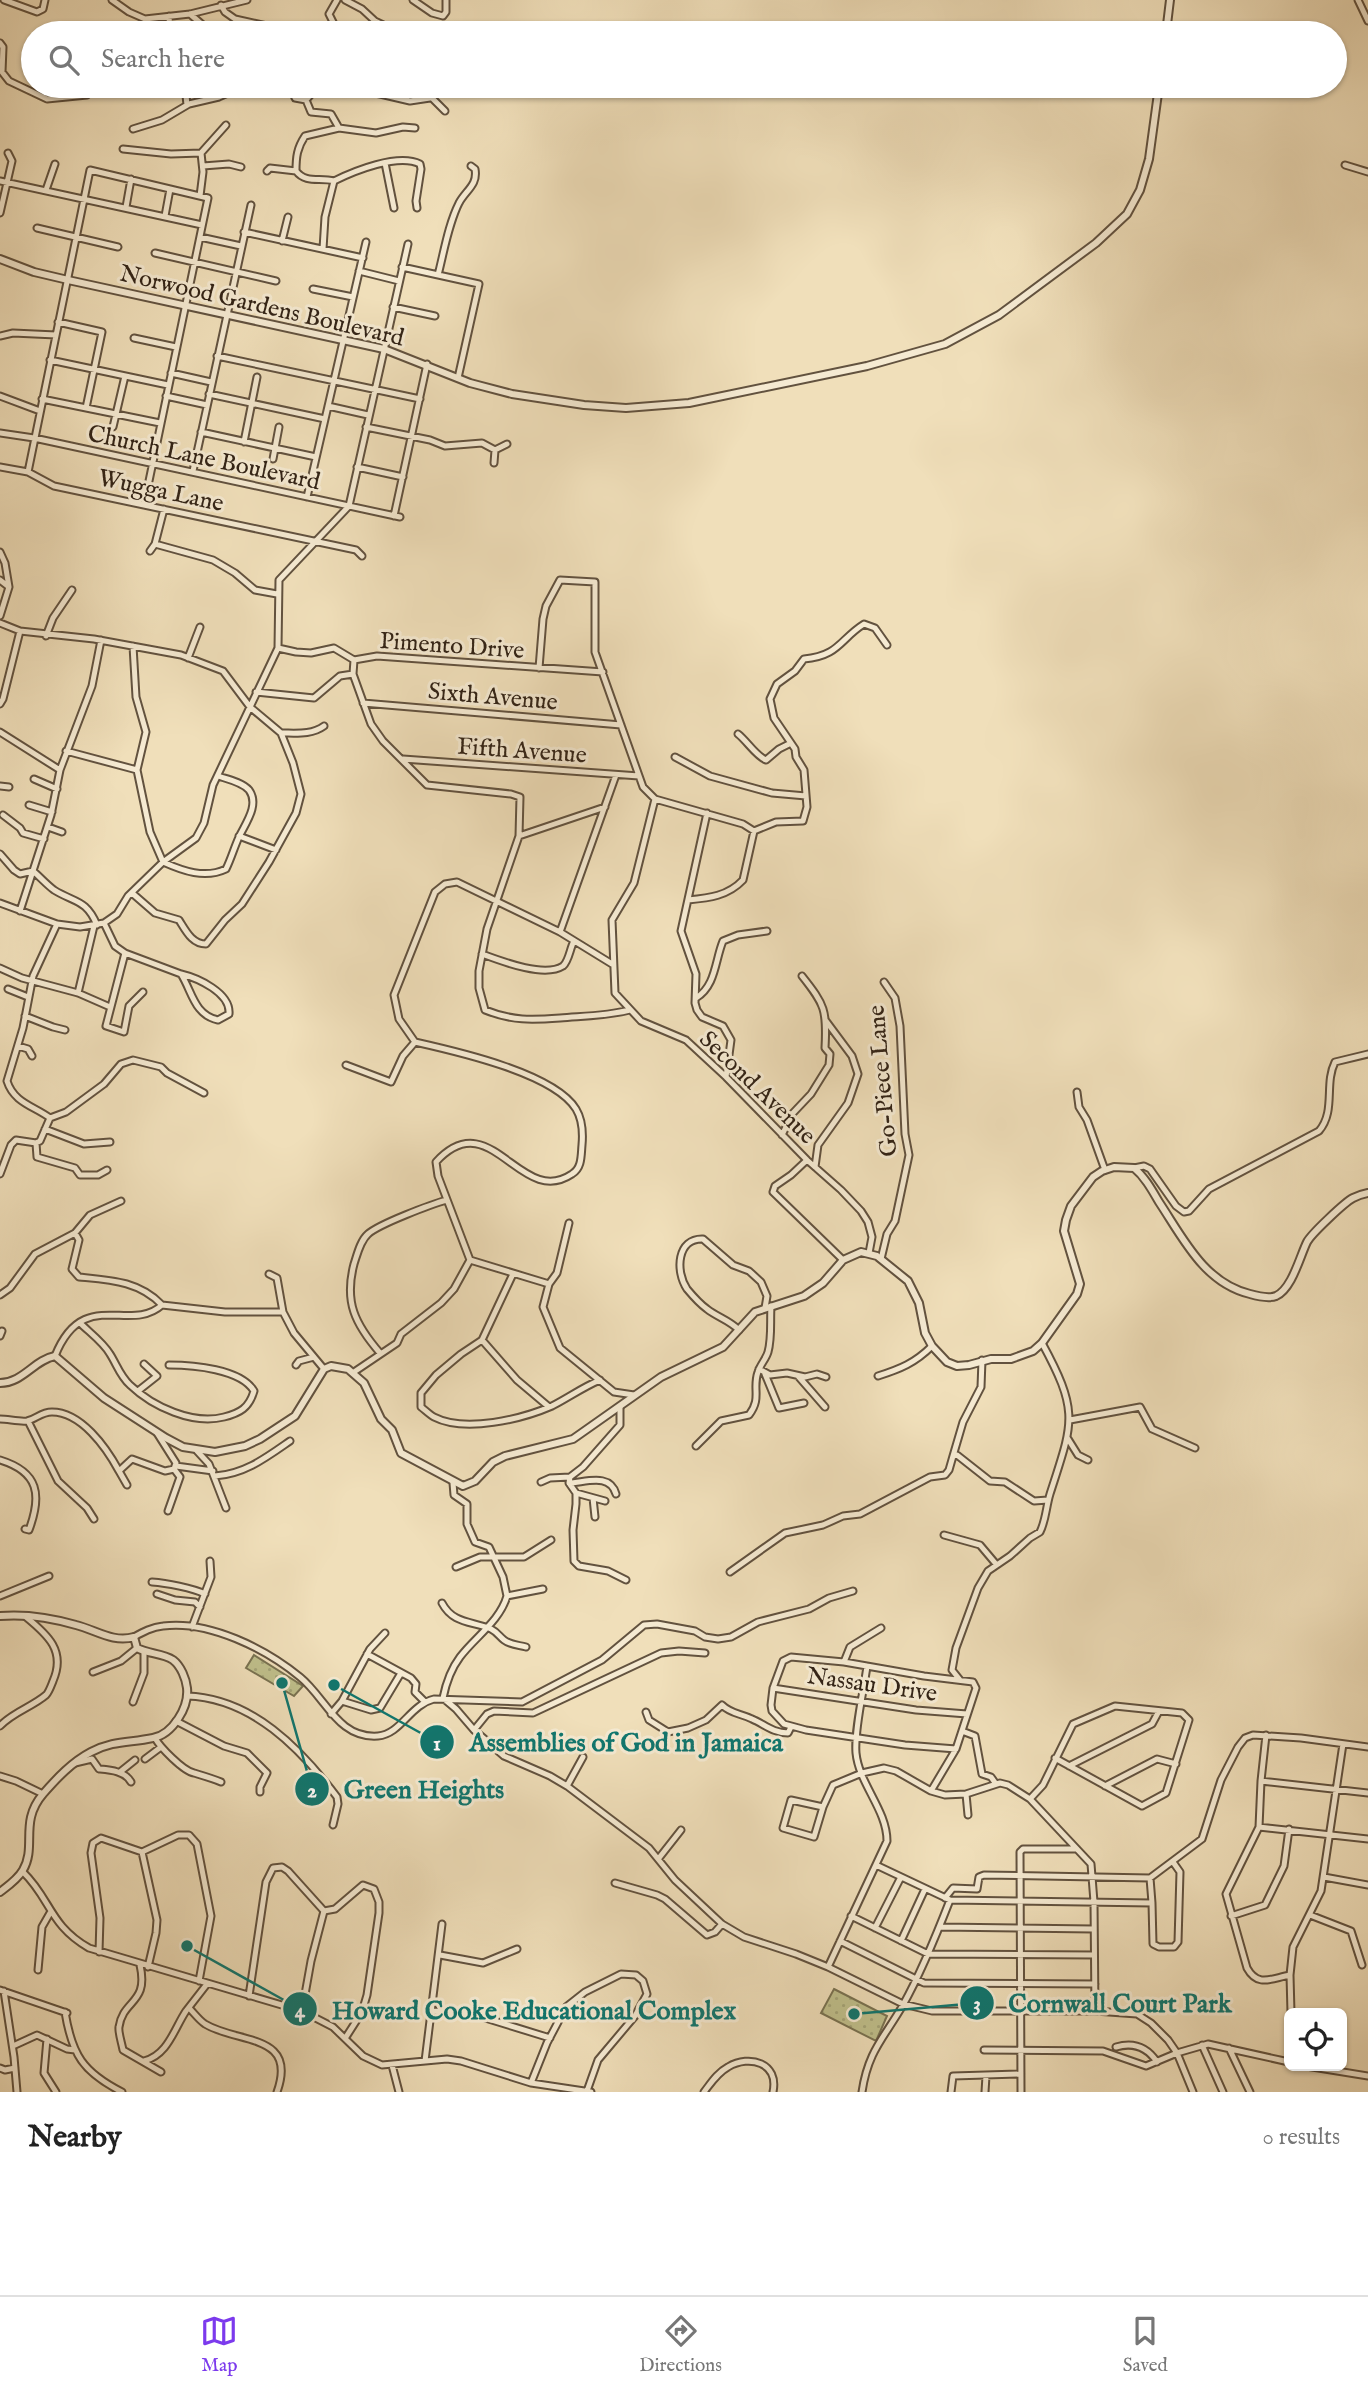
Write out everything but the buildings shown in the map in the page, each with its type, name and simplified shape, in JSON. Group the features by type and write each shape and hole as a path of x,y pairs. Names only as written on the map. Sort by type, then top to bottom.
{"street":[{"path":"4,0 37,12 43,9 45,0"},
{"path":"112,0 145,19 190,14 217,4 247,0"},
{"path":"328,21 337,0"},
{"path":"345,0 376,21"},
{"path":"413,0 438,16 443,16 446,12 446,0"},
{"path":"1167,21 1170,0"},
{"path":"1358,0 1368,21"},
{"path":"217,4 235,19 244,21"},
{"path":"190,14 198,21"},
{"path":"169,16 169,21"},
{"path":"329,17 332,21"},
{"path":"0,43 3,47 2,72 9,81 21,87"},
{"path":"186,98 187,105"},
{"path":"133,129 162,120 187,105 215,98"},
{"path":"299,98 306,100 311,111 331,114 339,128"},
{"path":"397,98 410,101 426,98"},
{"path":"432,98 446,108"},
{"name":"Norwood Gardens Boulevard","path":"0,259 34,272 68,280 344,338 384,349 486,388 564,402 638,407 689,403 867,366 946,344 999,315 1096,243 1127,214 1140,190 1149,159 1157,98"},
{"path":"123,149 171,154 201,153 226,125"},
{"path":"415,128 403,127 376,133 339,128 305,136 298,146 296,171 300,177 307,180 334,181 350,173 385,163 404,161 420,164 417,208"},
{"path":"0,213 4,182 12,161 8,153"},
{"path":"200,196 203,166 201,153"},
{"path":"385,163 394,208"},
{"path":"46,190 54,164"},
{"path":"203,166 229,164 241,167"},
{"path":"1345,165 1368,172"},
{"path":"439,275 459,202 475,182 475,169 471,166"},
{"path":"267,171 270,168 296,171"},
{"path":"28,472 90,170 208,198 144,505"},
{"path":"126,207 131,179"},
{"path":"323,249 325,217 334,181"},
{"path":"4,182 202,225"},
{"path":"165,216 170,188"},
{"path":"193,471 251,205"},
{"path":"282,241 288,217"},
{"path":"37,228 118,247"},
{"path":"244,232 363,258"},
{"path":"200,237 241,246"},
{"path":"307,496 366,242"},
{"path":"0,903 57,924 98,925 117,915 132,893 163,862 196,838 204,823 218,776 278,648 279,580 349,506 408,244"},
{"path":"155,253 276,281"},
{"path":"402,267 479,284 458,378"},
{"path":"359,271 399,281"},
{"path":"313,289 353,297"},
{"path":"393,307 435,316"},
{"path":"58,322 102,332 86,408"},
{"path":"0,336 13,333 56,335"},
{"path":"134,338 176,347"},
{"path":"217,356 420,399"},
{"path":"50,360 168,385"},
{"path":"357,467 403,477 427,365"},
{"path":"171,373 211,382"},
{"path":"113,427 125,376"},
{"path":"244,442 257,377"},
{"path":"209,394 325,419"},
{"path":"0,396 40,411"},
{"path":"166,396 207,405"},
{"path":"43,399 160,423"},
{"path":"328,406 368,415"},
{"path":"273,459 279,427"},
{"path":"366,427 430,440 445,446 482,443 495,450"},
{"path":"201,432 316,457"},
{"name":"Church Lane Boulevard","path":"0,433 193,471 397,516 403,477"},
{"path":"495,450 507,444"},
{"path":"494,463 495,450"},
{"name":"Wugga Lane","path":"0,467 28,472 54,486 317,541 356,550 362,556"},
{"path":"150,551 156,544 164,509"},
{"path":"156,544 213,559 255,590 277,594"},
{"path":"0,552 5,563 9,587 0,616"},
{"path":"0,580 9,587"},
{"path":"539,668 546,606 560,580 594,582 595,652 643,786 655,799 743,824 754,831"},
{"path":"46,636 53,618 72,590"},
{"path":"0,623 20,631 46,636 101,640 134,646 188,658 222,671 250,707 281,733 301,794 296,813 242,904 206,944 197,943 179,919 155,913 132,893"},
{"path":"754,831 776,822 803,821 807,807 804,771 771,710 770,699 777,684 787,678 804,659 822,656 834,650 864,624 875,628 887,645"},
{"path":"188,658 200,627"},
{"path":"0,704 20,631"},
{"path":"20,911 48,827 66,751 92,686 101,640"},
{"path":"134,646 136,697 146,732 137,770 150,832 163,862 179,869 214,875 226,869 239,836 249,820 252,803 251,793 246,787 218,776"},
{"path":"278,648 311,653 334,648 354,660"},
{"name":"Pimento Drive","path":"603,673 377,656 354,660 353,674 371,724 383,741 427,785 520,797 519,836 497,900 479,971 479,988 485,1010 524,1020 610,1015 630,1010"},
{"path":"256,692 314,698 340,676 353,674"},
{"path":"0,680 7,684"},
{"name":"Sixth Avenue","path":"362,702 621,725"},
{"path":"281,733 307,733 324,726"},
{"path":"0,732 60,770"},
{"path":"738,734 766,761 779,749 791,743"},
{"path":"66,751 137,770"},
{"path":"676,757 710,776 772,793 806,796"},
{"name":"Fifth Avenue","path":"403,759 639,776"},
{"path":"560,933 615,775"},
{"path":"34,779 57,789"},
{"path":"0,786 9,787"},
{"name":"Second Avenue","path":"655,799 634,883 612,920 614,993 649,1025 686,1040 861,1211 872,1237 869,1253"},
{"path":"29,805 52,812"},
{"path":"519,836 605,807"},
{"path":"707,813 681,931 696,974 695,1003 699,1014 723,1026 731,1040 726,1077"},
{"path":"4,815 23,833 44,839"},
{"path":"48,827 62,832"},
{"path":"688,900 715,898 743,880 754,831"},
{"path":"239,836 276,850"},
{"path":"0,854 20,874 33,871"},
{"path":"33,871 54,890 87,907 115,946 125,953 203,982 220,994 229,1007 229,1014 218,1020 206,1016 194,1003 181,974"},
{"path":"354,1371 397,1343 401,1334 441,1303 454,1289 470,1260 438,1176 436,1162 447,1149 463,1142 475,1143 494,1152 523,1172 542,1180 560,1180 574,1174 580,1167 583,1133 578,1111 568,1098 499,1064 458,1051 415,1042 399,1019 394,995 435,892 445,884 457,883 497,900 612,964"},
{"path":"50,1118 30,1108 9,1088 8,1074 18,1046 32,980 57,924"},
{"path":"78,993 98,925"},
{"path":"696,998 707,987 716,969 723,941 767,931"},
{"path":"482,954 519,968 559,967 566,963 574,941"},
{"path":"125,953 106,1026 124,1032 129,1006 143,992"},
{"path":"0,968 78,993 110,1007"},
{"path":"782,1135 793,1113 816,1087 830,1065 830,1054 825,1048 826,1021 820,999 802,976"},
{"name":"Go-Piece Lane","path":"881,1259 887,1234 895,1221 909,1156 905,1133 900,1026 895,998 884,982"},
{"path":"8,989 28,997"},
{"path":"25,1016 65,1030"},
{"path":"816,1167 818,1145 848,1103 858,1074 852,1056 826,1021"},
{"path":"346,1065 391,1082 403,1056 415,1042"},
{"path":"18,1046 28,1049 32,1056"},
{"path":"55,1356 104,1398 157,1433 197,1451 230,1450 260,1439 295,1416 324,1370 331,1366 340,1366 354,1371 371,1394 381,1419 392,1430 401,1453 453,1483 468,1485 492,1462 505,1456 573,1439 674,1369 723,1347 755,1312 792,1301 813,1290 823,1283 843,1260 861,1252 881,1259 908,1282 915,1292 925,1333 932,1346 947,1362 957,1366 982,1360 1023,1356 1042,1343 1077,1294 1080,1284 1064,1231 1071,1206 1093,1177 1114,1167 1147,1167 1176,1206 1189,1212 1209,1189 1246,1167 1319,1131 1327,1119 1331,1074 1335,1062 1368,1054"},
{"path":"0,1174 11,1145 16,1140 36,1143 40,1141 50,1118 66,1112 104,1084 121,1064 133,1060 162,1067 167,1073 204,1093"},
{"path":"1077,1092 1079,1107 1087,1120 1105,1170"},
{"path":"45,1129 84,1144 110,1142"},
{"path":"36,1143 37,1157 75,1168 80,1175 98,1175 107,1170"},
{"path":"807,1160 775,1186 774,1192 843,1260"},
{"path":"1133,1168 1149,1185 1181,1237 1212,1275 1232,1288 1268,1297 1279,1295 1299,1266 1307,1241 1313,1233 1344,1204 1368,1193"},
{"path":"380,1353 354,1316 349,1289 358,1251 368,1234 447,1200"},
{"path":"0,1295 10,1288 35,1254 75,1233 90,1215 121,1201"},
{"path":"569,1223 557,1273 549,1284 543,1307 560,1348 614,1392 634,1395"},
{"path":"75,1233 79,1240 72,1269 79,1277 126,1283 156,1298 163,1305 225,1312 283,1312"},
{"path":"696,1446 721,1421 749,1415 755,1407 758,1393 757,1374 762,1371 768,1355 768,1307 761,1282 749,1271 733,1265 704,1239 687,1244 681,1249 680,1260 686,1288 707,1309 739,1330"},
{"path":"470,1260 549,1284"},
{"path":"513,1273 482,1340 460,1354 436,1376 421,1393 421,1407 434,1417 474,1424 507,1419 549,1407 600,1380"},
{"path":"269,1274 277,1278 283,1312 294,1333 324,1370"},
{"path":"0,1383 16,1380 47,1358 55,1356 67,1333 96,1314 139,1314 156,1311 163,1305"},
{"path":"80,1323 109,1352 118,1372 138,1391 162,1407 196,1419 216,1419 238,1413 252,1399 254,1391 245,1381 194,1365 169,1365"},
{"path":"482,1340 517,1380 549,1407"},
{"path":"960,1680 952,1667 957,1642 978,1588 988,1571 1040,1532 1068,1439 1070,1419 1063,1385 1042,1343"},
{"path":"878,1376 907,1367 932,1346"},
{"path":"296,1365 299,1361 314,1357"},
{"path":"730,1572 785,1533 860,1514 930,1477 944,1475 948,1471 962,1422 979,1393 983,1376 982,1360"},
{"path":"138,1391 157,1376 144,1364"},
{"path":"762,1371 771,1375 787,1373 805,1377 817,1374 826,1377"},
{"path":"762,1371 779,1408 804,1403"},
{"path":"798,1376 825,1407"},
{"path":"569,1480 620,1425 620,1407"},
{"path":"1070,1419 1140,1407 1152,1429 1195,1448"},
{"path":"0,1419 28,1421 37,1414 50,1411 75,1418 104,1449 127,1485"},
{"path":"28,1421 58,1480 87,1508 94,1519"},
{"path":"157,1433 176,1463 180,1477 168,1511"},
{"path":"1068,1439 1078,1455 1088,1460"},
{"path":"119,1471 132,1460 165,1471 175,1467 234,1474 257,1463 290,1441"},
{"path":"197,1451 214,1473 226,1508"},
{"path":"953,1456 957,1455 990,1480 1005,1482 1034,1501 1048,1500"},
{"path":"0,1460 19,1468 35,1483 34,1516 29,1530 25,1529"},
{"path":"541,1482 550,1478 606,1481 614,1486 616,1494"},
{"path":"569,1480 576,1493 574,1562 579,1566 608,1571 626,1580"},
{"path":"453,1483 454,1495 467,1504 467,1524 475,1542 489,1547 507,1596"},
{"path":"576,1493 604,1501"},
{"path":"593,1498 595,1517"},
{"path":"944,1535 980,1545 996,1564"},
{"path":"456,1567 480,1558 524,1557 551,1540"},
{"path":"192,1627 211,1577 211,1561"},
{"path":"0,1595 49,1576"},
{"path":"152,1582 172,1583 183,1589 197,1590 205,1594"},
{"path":"443,1698 450,1674 460,1657 487,1628 507,1596 543,1589"},
{"path":"0,1616 66,1622 113,1638 134,1637 149,1629 166,1625 213,1631 240,1640 302,1678 346,1728 357,1733 378,1736 395,1729 424,1701 443,1698 522,1702 602,1660 644,1625 656,1624 695,1631 705,1637 718,1639 731,1637 758,1622 808,1609 829,1598 853,1591"},
{"path":"157,1594 175,1600 195,1602 200,1607"},
{"path":"442,1603 456,1618 487,1628 508,1643 526,1647"},
{"path":"0,1726 48,1694 59,1663 54,1646 42,1630 26,1617"},
{"path":"844,1662 850,1647 881,1628"},
{"path":"331,1714 342,1701 367,1654 386,1633"},
{"path":"133,1702 144,1673 141,1650 134,1637"},
{"path":"0,1892 23,1872 27,1863 30,1816 43,1794 88,1754 111,1743 155,1738 170,1728 182,1713 187,1696 184,1675 173,1660 141,1650 93,1672"},
{"path":"474,1730 486,1714 504,1710 522,1714 533,1713 661,1653 705,1653"},
{"path":"367,1654 411,1678 416,1684 415,1692 424,1701"},
{"path":"932,1791 956,1749 976,1688 973,1682 844,1662 786,1658 773,1688 772,1711 783,1724 905,1745 956,1749"},
{"path":"111,1672 115,1664"},
{"path":"828,1967 887,1841 887,1833 856,1754 867,1666"},
{"path":"342,1701 371,1710 380,1708 401,1673"},
{"name":"Nassau Drive","path":"773,1688 916,1710 967,1714"},
{"path":"187,1696 216,1700 231,1706 265,1723 290,1741 337,1797 333,1825"},
{"path":"443,1698 504,1756 567,1786 659,1858 675,1880 722,1924 744,1937 828,1967 904,2004 932,2011 1095,2011 1137,2014 1151,2022 1168,2040 1177,2053 1193,2092"},
{"path":"646,1712 649,1720 668,1732 688,1728 706,1720 722,1704 732,1714 751,1718 780,1733 788,1734 791,1727"},
{"path":"1030,1799 1043,1785 1055,1758 1073,1724 1109,1707 1121,1706 1182,1713 1188,1717 1167,1793 1146,1805 1137,1804 1055,1758"},
{"path":"1069,1766 1152,1724 1159,1711"},
{"path":"176,1721 247,1754 267,1773 260,1792"},
{"path":"962,1731 975,1737 982,1774 991,1777 996,1784"},
{"path":"862,2092 866,2068 872,2054 904,2004 929,1954 953,1888 977,1889 980,1876 1150,1878 1202,1839 1222,1780 1245,1738 1253,1734 1368,1747"},
{"path":"1266,1735 1259,1826 1226,1894 1252,1978 1258,1981 1290,1975"},
{"path":"155,1738 161,1747 189,1772 204,1774 221,1783"},
{"path":"1291,2008 1293,1947 1321,1891 1343,1744"},
{"path":"145,1759 161,1747"},
{"path":"567,1786 583,1757"},
{"path":"75,1763 92,1759 99,1769 120,1772 131,1782"},
{"path":"1105,1786 1157,1759 1176,1764"},
{"path":"120,1772 135,1760"},
{"path":"823,1807 791,1801 783,1828 814,1837 833,1785 874,1769 892,1769 932,1791 945,1795 965,1794 996,1784 1008,1784 1030,1799 1091,1864 1095,2011"},
{"path":"0,1776 43,1794"},
{"path":"1261,1781 1368,1793"},
{"path":"965,1794 968,1815"},
{"path":"1259,1826 1368,1839"},
{"path":"1231,1916 1265,1905 1283,1866 1289,1829"},
{"path":"659,1858 681,1830"},
{"path":"99,1952 100,1918 91,1853 93,1843 101,1838 142,1852 178,1835 189,1835 197,1844 211,1916 199,1981"},
{"path":"1021,2092 1020,1852 1023,1849 1077,1849"},
{"path":"142,1852 157,1920 148,1968"},
{"path":"1150,1878 1153,1944 1159,1947 1174,1947 1178,1942 1180,1872 1173,1862"},
{"path":"876,1866 948,1899 1152,1903"},
{"path":"248,1996 266,1882 273,1868 282,1867 288,1871 324,1911"},
{"path":"23,1872 69,1936 99,1952 148,1968 302,2011 333,2027 372,2062 392,2065 447,2059 531,2083 589,2092 598,2060 635,2016 647,1994 643,1982 636,1975 621,1973 586,1992 566,2007 531,2083"},
{"path":"875,1928 901,1877"},
{"path":"1324,1877 1368,1885"},
{"path":"615,1882 657,1895 707,1935 715,1933 722,1924"},
{"path":"324,1911 335,1909 363,1885 374,1889 379,1902 367,1995 362,2012 346,2037"},
{"path":"901,1941 925,1889"},
{"path":"302,2011 324,1911"},
{"path":"38,1970 42,1927 50,1913"},
{"path":"1310,1915 1351,1931 1362,1965"},
{"path":"852,1916 929,1954 1094,1955"},
{"path":"425,2061 442,1924"},
{"path":"940,1927 1093,1929"},
{"path":"840,1941 924,1983 1095,1984"},
{"path":"440,1955 483,1963 517,1949"},
{"path":"140,1965 143,1984 141,1992 126,2012 118,2029 123,2050 161,2072"},
{"path":"144,2061 166,2047 207,1984"},
{"path":"17,2092 13,2046 2,1991 66,2012 75,2050 92,2074 109,2089 122,2092"},
{"path":"189,2008 205,2024 249,2038 273,2050 280,2058 282,2075 277,2092"},
{"path":"432,2011 469,2013 550,2038"},
{"path":"13,2046 37,2035 75,2050"},
{"path":"47,2039 44,2073 56,2092"},
{"path":"1116,2047 1129,2044 1146,2049 1157,2062"},
{"path":"984,2050 1103,2051 1146,2066 1202,2045 1230,2048 1284,2061"},
{"path":"1202,2045 1223,2092"},
{"path":"1230,2048 1250,2092"},
{"path":"704,2092 723,2070 748,2061 766,2066 772,2072 775,2080 774,2092"},
{"path":"392,2065 399,2092"},
{"path":"2,2071 15,2068"},
{"path":"1337,2071 1368,2076"},
{"path":"951,2092 953,2076 1021,2074"},
{"path":"985,2092 986,2076"}],"green space":[{"path":"254,1655 303,1686 294,1696 246,1668"},
{"path":"834,1989 887,2016 876,2041 821,2013"}],"place":[{"name":"Green Heights","path":"282,1683"},
{"name":"Assemblies of God in Jamaica","path":"334,1685"},
{"name":"Howard Cooke Educational Complex","path":"187,1946"},
{"name":"Cornwall Court Park","path":"854,2014"}]}
